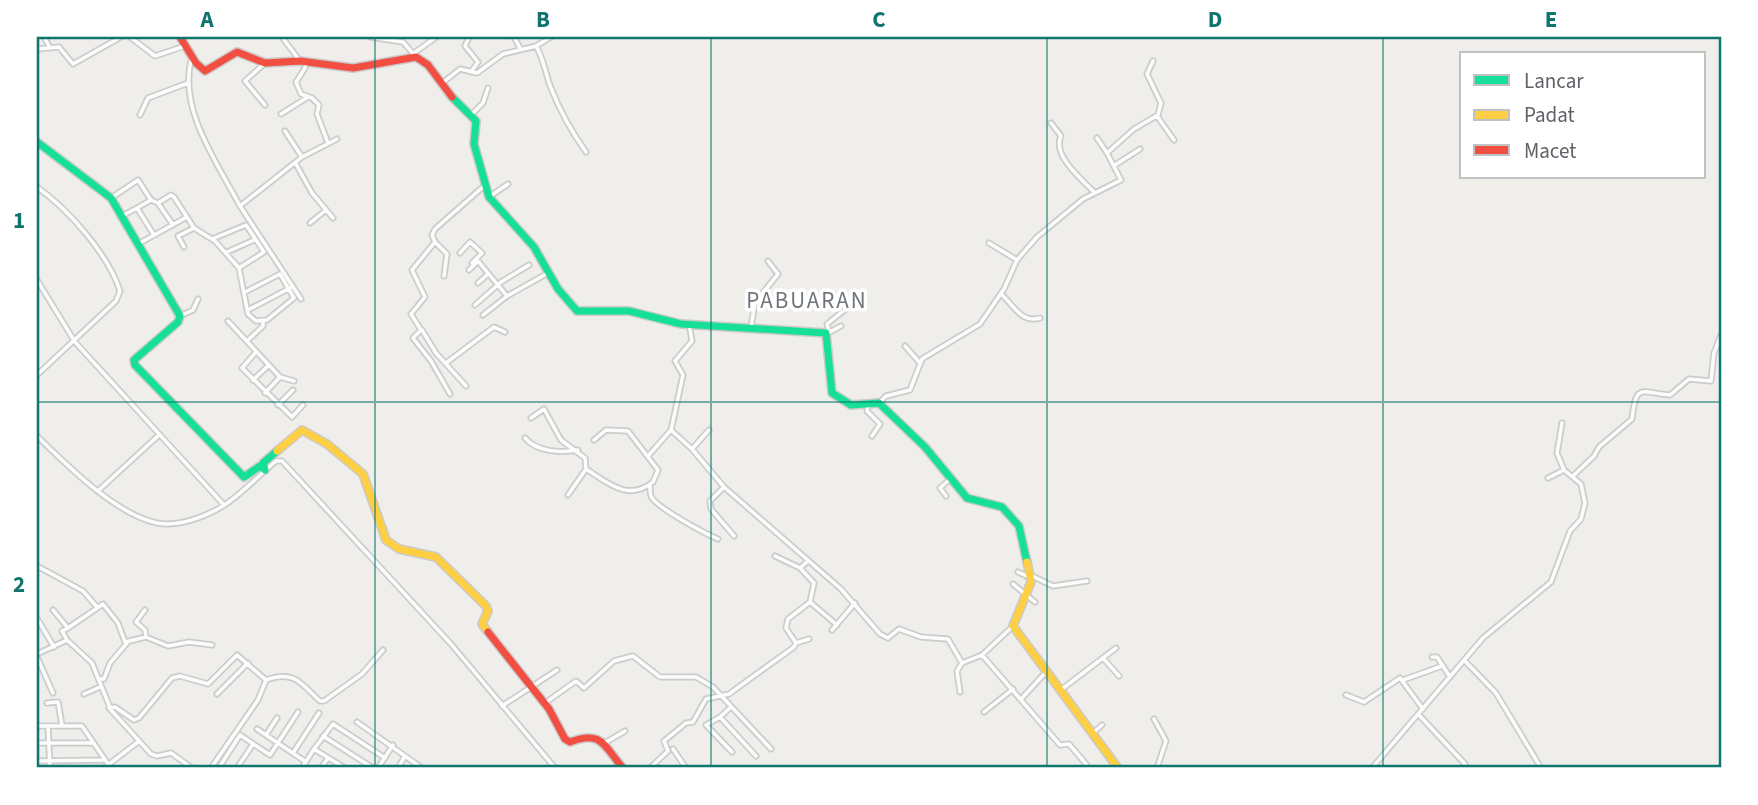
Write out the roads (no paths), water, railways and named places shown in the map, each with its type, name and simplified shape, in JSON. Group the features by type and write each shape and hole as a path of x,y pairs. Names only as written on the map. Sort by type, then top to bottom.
{"street":[{"path":"44,37 49,46"},
{"path":"37,49 59,47 73,65 121,37"},
{"path":"130,37 155,56 185,46"},
{"path":"180,37 192,57 205,71 237,52 265,63 303,61 354,68 416,53 435,38"},
{"path":"282,37 303,61 305,68 296,82 300,92 319,106 317,114 328,142"},
{"path":"370,37 400,40 474,113 478,124 474,144 484,186 534,247 548,273 577,311 629,311 689,324 828,333 841,326"},
{"path":"469,37 465,46 478,62 471,72"},
{"path":"514,37 523,51 551,37"},
{"path":"536,46 544,59 546,75 560,111 586,152"},
{"path":"442,82 458,69 477,73 501,55 520,48"},
{"path":"192,57 188,83 190,105 240,205 301,299"},
{"path":"1107,153 1133,129 1157,116 1161,103 1147,74 1153,61"},
{"path":"265,63 245,81 265,105"},
{"path":"140,115 148,98 188,83"},
{"path":"474,113 486,98 488,88"},
{"path":"281,114 308,97"},
{"path":"1157,116 1174,140"},
{"path":"1051,123 1061,136 1058,143 1060,155 1094,192"},
{"path":"285,131 302,157"},
{"path":"879,403 886,396 910,390 920,363 930,352 979,325 1001,294 1017,260 1042,232 1094,192 1121,180 1115,165 1097,138"},
{"path":"240,205 302,157 337,139"},
{"path":"37,142 111,198 180,316"},
{"path":"1115,165 1140,149"},
{"path":"296,164 312,194 333,218"},
{"path":"111,198 138,180 173,225"},
{"path":"490,196 508,184"},
{"path":"444,276 447,254 435,242 432,234 484,186"},
{"path":"37,187 71,214 119,288 116,301 37,375"},
{"path":"158,203 173,195 185,218 194,228 227,252 239,268 248,310 253,319 263,321 279,313 283,304 293,299 290,288 279,274 245,292"},
{"path":"120,217 151,200"},
{"path":"137,208 154,235"},
{"path":"310,223 326,210"},
{"path":"137,245 185,218"},
{"path":"212,239 244,225 264,252 239,268"},
{"path":"184,247 178,236 194,228"},
{"path":"227,252 254,239"},
{"path":"435,242 412,270 425,297 411,314 466,386"},
{"path":"460,253 470,242 482,253 469,270"},
{"path":"989,243 1017,260"},
{"path":"476,261 507,296"},
{"path":"751,327 755,303 778,274 768,261"},
{"path":"475,305 498,285 529,265"},
{"path":"483,315 507,296 548,273"},
{"path":"478,283 488,274"},
{"path":"37,280 75,342 224,505"},
{"path":"248,310 290,288"},
{"path":"1001,294 1019,314 1030,320 1040,318"},
{"path":"860,297 827,324 829,387 848,403 879,403 925,447 949,480 971,502 999,505 1010,513 1022,532 1030,576 1028,594 1013,626 982,655 962,663 957,670 960,692"},
{"path":"198,299 193,310 180,316 178,322 134,360 135,365 248,480"},
{"path":"228,321 281,377 294,382"},
{"path":"247,341 263,326 263,321"},
{"path":"648,456 671,430 683,375 675,361 692,341 689,324"},
{"path":"446,363 494,327 505,332"},
{"path":"421,330 413,338 431,360 450,394"},
{"path":"1573,476 1594,456 1599,446 1632,419 1635,397 1640,391 1670,395 1689,379 1711,381 1714,353 1721,335"},
{"path":"905,346 920,363"},
{"path":"256,352 242,368 292,417 303,405"},
{"path":"253,380 269,365"},
{"path":"265,393 281,377"},
{"path":"278,405 293,390"},
{"path":"869,403 867,411 880,424 872,436"},
{"path":"531,418 542,408 561,440 578,450 585,458 586,469 568,495"},
{"path":"1372,768 1483,638 1541,592 1554,577 1568,536 1580,520 1585,503 1583,487 1564,470 1556,447 1562,424"},
{"path":"265,470 263,463 302,430 327,444 363,474 386,540 399,549 436,556 486,606 488,611 482,624 545,703 567,741 589,735 603,744 623,768"},
{"path":"594,440 606,430 628,431 659,472 650,485 650,496 655,503 697,531 718,539"},
{"path":"671,430 692,449 723,487 855,603 885,638 899,629 921,637 948,639 962,663"},
{"path":"692,449 709,430"},
{"path":"99,490 159,435"},
{"path":"37,436 99,490 132,514 155,523 190,520 224,505 260,466 265,470"},
{"path":"525,438 531,445 551,451 578,450"},
{"path":"265,470 276,461 282,461 451,644 555,768"},
{"path":"586,469 617,490 627,492 650,485"},
{"path":"1548,478 1564,470"},
{"path":"946,496 940,488 949,480"},
{"path":"723,487 710,500 711,509 734,536"},
{"path":"775,556 800,568 814,583 810,602 788,620 786,628 796,643"},
{"path":"800,568 808,561"},
{"path":"37,566 83,591 97,607"},
{"path":"1018,572 1053,586 1085,581"},
{"path":"1013,584 1035,602"},
{"path":"810,602 837,625"},
{"path":"832,630 855,603"},
{"path":"127,643 104,605 62,631 67,640 92,663 109,708 138,742 154,756 171,753 192,768"},
{"path":"53,610 68,628"},
{"path":"145,610 136,622 145,630 146,637"},
{"path":"38,620 54,647"},
{"path":"1013,626 1118,768"},
{"path":"99,679 104,679 110,663 127,643 146,637 168,646 190,642 212,645"},
{"path":"650,768 668,751 664,741 687,723 693,722 706,699 723,695 748,682 796,643 809,639"},
{"path":"53,693 37,656 67,640"},
{"path":"1062,689 1116,648"},
{"path":"109,708 115,708 134,720 139,718 172,678 180,676 206,684 237,655 265,680 296,678 320,701 324,701 362,674 383,650"},
{"path":"982,655 1022,698 1060,746 1069,744 1086,764"},
{"path":"545,703 576,681 584,688 614,661 633,656 660,677 696,677 723,695 771,749"},
{"path":"1432,657 1437,657 1450,677"},
{"path":"1103,658 1119,676"},
{"path":"1464,660 1496,693 1541,768"},
{"path":"217,694 248,663"},
{"path":"1346,695 1364,702 1396,679 1403,680 1442,666"},
{"path":"502,706 557,670"},
{"path":"1022,698 1047,671"},
{"path":"211,768 257,700 265,680"},
{"path":"1403,680 1423,709"},
{"path":"84,694 100,687"},
{"path":"984,712 1013,689"},
{"path":"47,703 58,702 62,725"},
{"path":"731,707 706,725 732,752"},
{"path":"220,766 240,735 270,755 298,712"},
{"path":"293,753 319,713"},
{"path":"1418,714 1459,756 1465,764 1464,768"},
{"path":"720,717 756,756"},
{"path":"266,735 277,718"},
{"path":"1154,719 1166,741 1157,768"},
{"path":"357,722 419,767"},
{"path":"302,768 332,724 385,758"},
{"path":"1091,734 1102,725"},
{"path":"37,726 82,726 106,766 138,742"},
{"path":"48,726 50,768"},
{"path":"257,729 306,762"},
{"path":"603,744 625,731"},
{"path":"323,736 376,768 393,746"},
{"path":"37,743 92,743"},
{"path":"237,768 253,744"},
{"path":"314,749 345,768"},
{"path":"673,750 686,768"},
{"path":"398,768 405,756"},
{"path":"321,768 328,758"},
{"path":"37,761 103,760"}],"district":[{"name":"PABUARAN","path":"807,300"}]}
